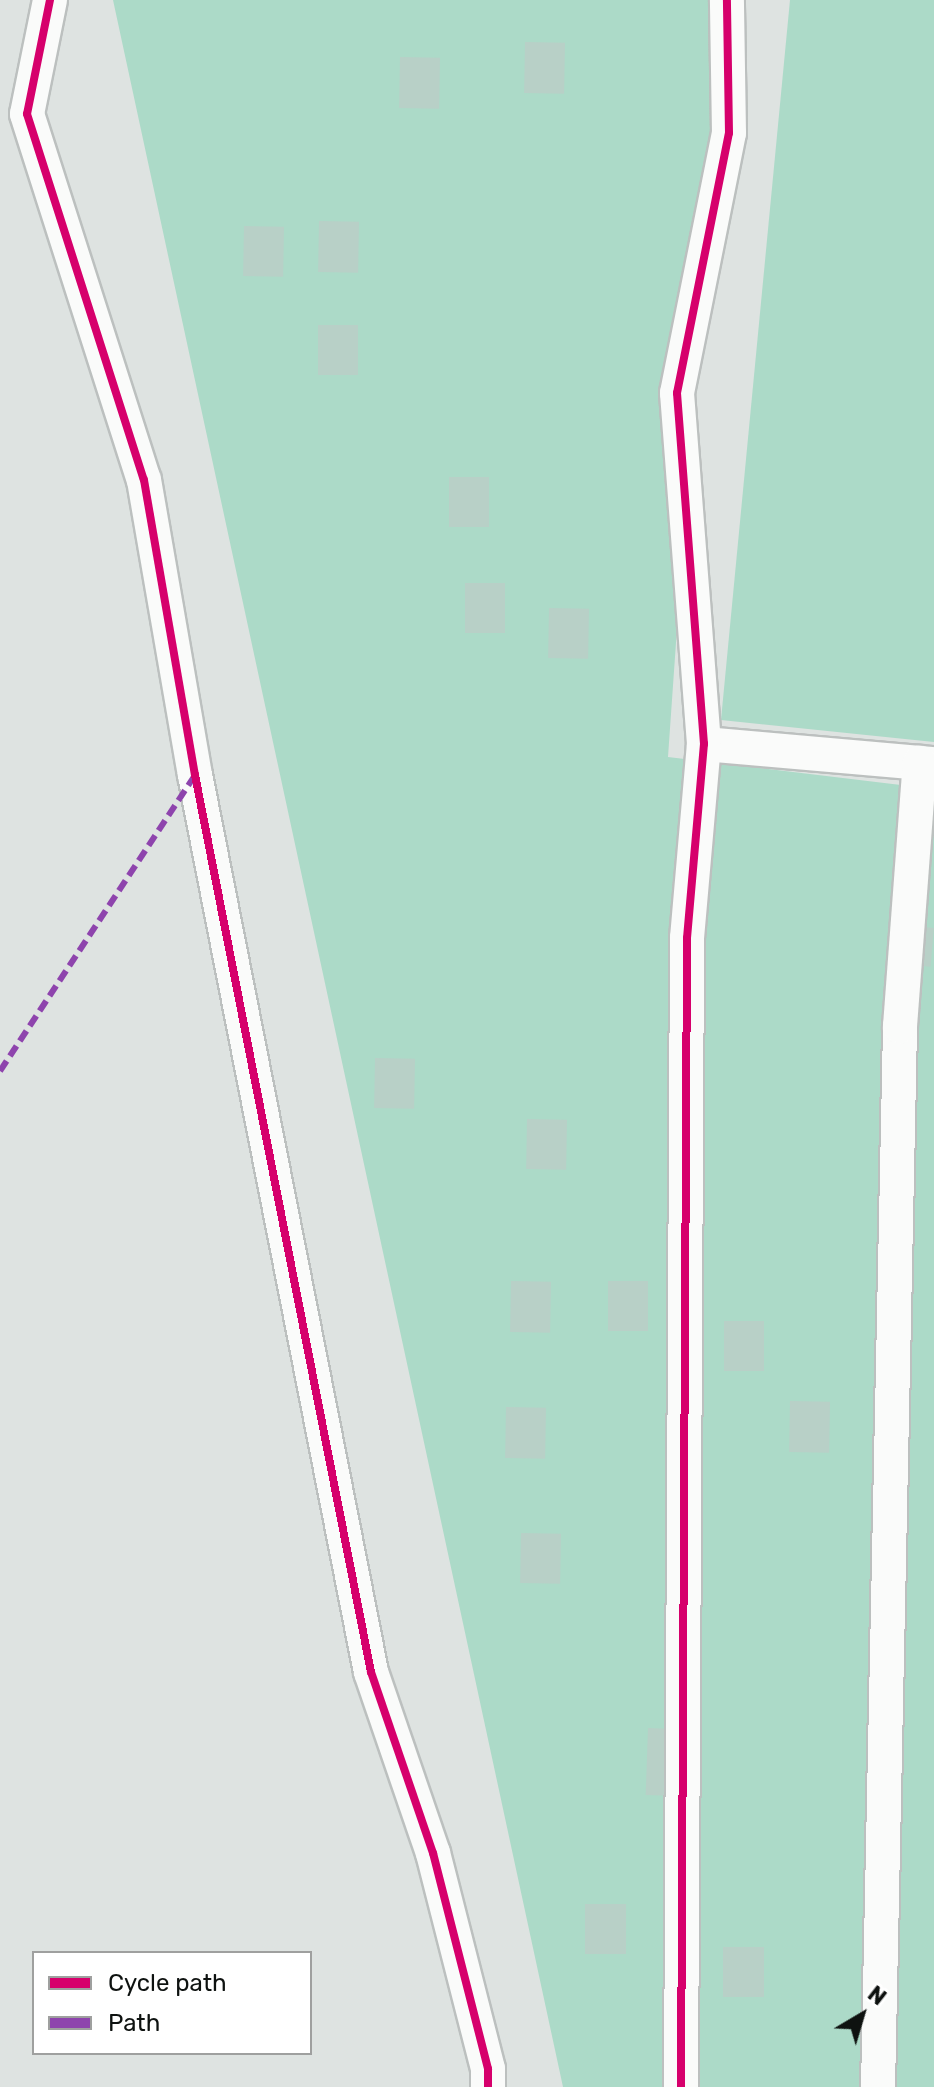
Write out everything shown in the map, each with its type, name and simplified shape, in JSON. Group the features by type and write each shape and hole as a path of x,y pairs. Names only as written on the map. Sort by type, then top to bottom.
{"street":[{"path":"50,0 27,114 144,480 198,790 371,1672 433,1853 488,2069 488,2087"},
{"path":"681,2087 687,938 704,744 677,393 729,133 727,0"},
{"path":"704,744 927,764 900,1026 878,2087"}],"green space":[{"path":"113,0 721,0 668,757 934,789 934,2087 563,2087"},
{"path":"790,0 934,0 934,742 721,720"}],"building":[{"path":"525,42 565,43 564,94 524,93"},
{"path":"400,57 440,58 439,109 399,108"},
{"path":"319,221 359,222 358,273 318,272"},
{"path":"244,226 284,227 283,277 243,276"},
{"path":"318,325 358,325 358,375 318,375"},
{"path":"449,477 489,477 489,527 449,527"},
{"path":"465,583 505,583 505,633 465,633"},
{"path":"549,608 589,609 588,659 548,658"},
{"path":"912,926 934,928 931,967 909,965"},
{"path":"375,1058 415,1059 414,1109 374,1108"},
{"path":"527,1119 567,1120 566,1170 526,1169"},
{"path":"511,1281 551,1282 550,1333 510,1332"},
{"path":"608,1281 648,1281 648,1331 608,1331"},
{"path":"724,1321 764,1321 764,1371 724,1371"},
{"path":"790,1401 830,1402 829,1453 789,1452"},
{"path":"506,1407 546,1408 545,1459 505,1458"},
{"path":"521,1533 561,1534 560,1584 520,1583"},
{"path":"648,1728 674,1729 672,1796 646,1795"},
{"path":"585,1904 626,1904 626,1954 585,1954"},
{"path":"723,1947 764,1947 764,1997 723,1997"}],"marked path":[{"path":"0,1071 195,775"}],"cycle path":[{"path":"50,0 27,114 144,480 195,775 371,1672 433,1853 488,2069 488,2087"},
{"path":"681,2087 687,938 704,744 677,393 729,133 727,0"}]}
